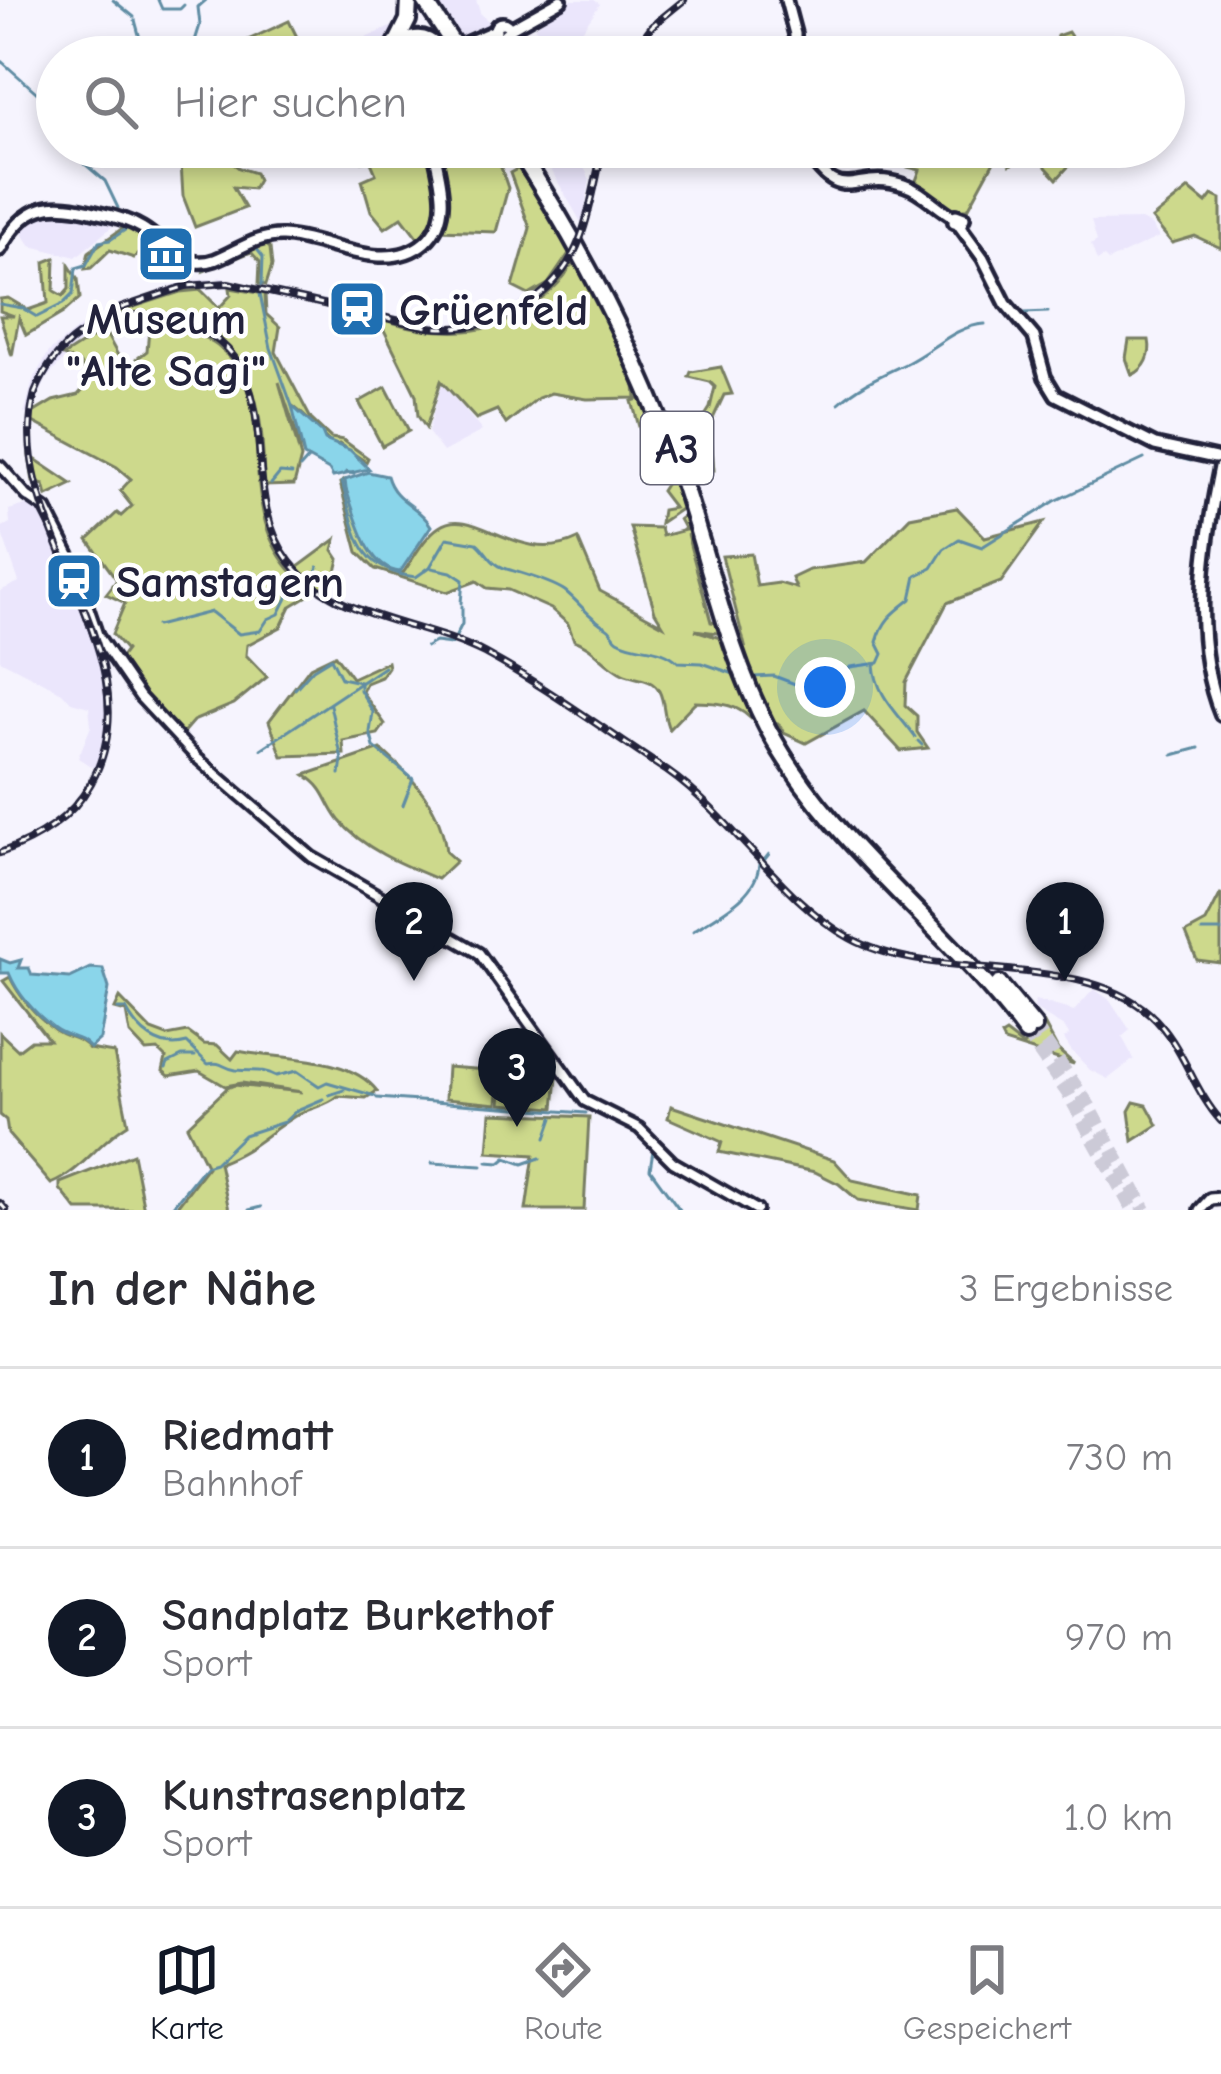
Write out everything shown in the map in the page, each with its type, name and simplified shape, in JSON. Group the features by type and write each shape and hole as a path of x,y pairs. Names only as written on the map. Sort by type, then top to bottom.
{"highway":[{"path":"403,36 417,0 445,36"},
{"path":"503,32 504,36"},
{"name":"A3","path":"532,168 595,280 650,398 764,714 813,796 1030,1029"}],"main road":[{"path":"503,32 551,0"},
{"path":"494,36 561,0"},
{"path":"786,0 794,36"},
{"path":"0,250 24,217 57,205 126,220 197,262 215,260 246,242 271,236 379,255 404,254 428,239 439,220 442,197 437,168"},
{"path":"817,168 833,183 900,184 957,221 1006,304 1034,337 1045,377 1056,395 1155,445 1219,462 1207,557 1205,640 1206,670 1221,715"},
{"path":"1199,1210 1210,1199 1221,1198"}],"street":[{"path":"0,466 49,513 100,640 169,729 281,833 357,885 481,955 584,1101 633,1124 673,1162 757,1210"}],"shaded area":[{"path":"437,0 476,0 481,15 491,23 460,36"},
{"path":"569,0 600,4 578,36 546,36 534,27"},
{"path":"395,25 392,36 370,36"},
{"path":"550,168 584,168 590,180 582,224"},
{"path":"64,208 112,220 114,225 76,257 31,246 18,226 45,210"},
{"path":"1141,220 1159,237 1108,261 1104,257 1097,261 1091,221"},
{"path":"572,249 575,255 561,283 521,316 470,333 385,320 382,326 373,317 224,287 218,277 424,324 466,324 502,314 548,284"},
{"path":"210,279 219,284 175,291 109,315 147,313 147,318 116,321 86,335 47,378 31,413 24,414 33,380 49,352 94,316 189,280"},
{"path":"442,382 482,431 443,452 428,432"},
{"path":"32,503 42,508 61,556 68,560 78,582 105,677 110,728 100,772 78,758 91,726 89,707 71,702 62,692 0,660 0,591 19,582 0,528 10,523 9,510"},
{"path":"1094,989 1110,1000 1130,1030 1122,1037 1134,1059 1108,1079 1090,1070 1071,1050 1064,1027 1034,1009 1035,1000 1074,1011"}],"green space":[{"path":"289,21 296,36 257,36"},
{"path":"181,168 239,168 255,173 258,180 253,189 233,187 245,208 195,227 183,196"},
{"path":"373,168 432,168 437,209 421,242 402,217 385,228 371,211 362,180 376,174"},
{"path":"441,168 501,168 508,188 496,232 439,230 447,197"},
{"path":"912,168 990,168 968,209 949,209 914,186 920,170"},
{"path":"1047,168 1067,168 1057,179"},
{"path":"517,169 563,237 645,395 639,397 635,385 636,398 587,399 551,393 506,424 497,410 476,419 441,381 426,428 418,416 416,395 382,326 384,320 425,330 485,328 521,313 549,293 575,265 568,255 548,284 529,295 513,287 530,228 510,173"},
{"path":"1189,189 1206,203 1212,195 1221,199 1221,248 1195,236 1172,243 1152,219"},
{"path":"127,225 162,247 157,252 146,246 134,258 110,250 85,269 89,252"},
{"path":"254,243 270,248 272,266 266,285 259,284 260,262 251,252 204,271 206,265"},
{"path":"55,258 54,291 63,296 69,289 69,265 78,279 80,298 26,335 19,318 12,356 0,316 14,316 0,311 0,299 8,298 28,310 48,303 45,262"},
{"path":"230,288 265,294 266,314 280,327 276,352 311,419 331,438 343,440 368,458 366,462 339,444 334,446 294,407 304,456 279,382 301,458 294,485 264,486 257,406 239,360 223,341 173,316 109,315 201,290 219,308 231,295"},
{"path":"150,319 202,336 233,362 249,394 262,510 275,548 302,582 298,567 336,539 333,550 339,559 334,580 291,606 281,627 247,645 246,655 267,677 234,704 193,721 180,736 144,698 120,658 126,650 112,634 125,603 106,594 117,580 88,540 117,513 121,516 132,506 120,491 131,479 31,421 33,413 53,401 78,395 91,380 79,363 63,356 104,330 125,368 147,351"},
{"path":"1129,340 1149,340 1150,346 1144,365 1132,375 1126,358"},
{"path":"721,367 732,394 724,395 710,425 714,470 702,470 685,458 687,451 707,463 706,451 698,452 694,433 710,408 715,387 689,377 691,372"},
{"path":"386,387 409,431 382,446 359,402"},
{"path":"646,397 685,513 682,508 660,523 662,510 674,508 661,491 666,483 632,401"},
{"path":"29,455 72,484 47,496 44,485 33,482"},
{"path":"345,480 370,548 403,573 429,536 453,522 536,546 578,539 600,591 663,625 630,527 660,528 662,536 685,530 679,519 686,514 711,622 721,624 724,634 695,630 745,646 722,556 751,554 757,586 779,583 796,588 792,578 809,570 866,562 910,517 957,508 985,537 1044,522 1001,582 947,603 906,682 905,705 917,716 917,732 928,748 901,751 864,711 806,743 784,733 778,723 761,719 765,737 744,713 718,703 695,702 669,729 656,686 616,670 574,640 568,624 551,609 477,581 447,592 375,569 358,552 340,483"},
{"path":"335,655 352,678 387,662 381,677 366,683 362,692 385,724 378,734 343,741 344,754 282,756 269,721 310,667"},
{"path":"381,749 424,795 439,821 446,852 456,861 437,879 360,839 305,775"},
{"path":"1221,893 1221,963 1197,960 1186,933 1206,922"},
{"path":"10,977 29,1006 55,1030 89,1049 114,1053 128,1124 51,1184 8,1134 0,1115 0,1033 18,1050 31,1040 49,1040 3,981"},
{"path":"120,998 151,1030 167,1036 188,1032 204,1044 217,1045 232,1059 238,1051 332,1064 365,1079 377,1091 366,1098 338,1096 219,1163 229,1210 174,1210 207,1167 187,1126 227,1088 302,1092 242,1083 225,1086 199,1071 169,1076 163,1071 166,1058 158,1050 146,1051 130,1034 126,1012 115,1009"},
{"path":"1044,1024 1058,1050 1074,1064 1004,1042 1001,1036 1006,1033 1023,1046"},
{"path":"447,1067 500,1071 497,1104 445,1099"},
{"path":"503,1071 557,1077 554,1108 500,1104"},
{"path":"1134,1102 1147,1105 1158,1125 1133,1141 1129,1111"},
{"path":"671,1106 834,1160 852,1180 921,1195 919,1210 858,1200 815,1172 719,1152 722,1142 668,1118"},
{"path":"491,1113 589,1117 584,1210 526,1210 534,1155 488,1152"},
{"path":"133,1154 144,1210 77,1210 60,1189 60,1183"}],"water":[{"path":"292,406 325,440 350,450 369,469 333,477 304,456"},
{"path":"368,472 387,476 395,492 431,526 400,572 380,563 372,553 346,489 345,480"},
{"path":"0,959 21,960 18,968 29,968 32,975 70,978 91,968 103,969 109,988 100,1039 90,1048 54,1028 28,1004 9,973 0,973"}],"waterway":[{"path":"113,0 134,17"},
{"path":"158,0 162,9 184,5"},
{"path":"197,36 198,7 206,0"},
{"path":"135,20 139,36"},
{"path":"0,60 36,92"},
{"path":"90,168 105,181 118,208"},
{"path":"0,304 37,317 63,304 73,294 76,268 86,265 99,242 128,228 159,247"},
{"path":"241,252 256,248 263,257 262,285"},
{"path":"182,262 204,270 227,259"},
{"path":"260,294 271,348 292,406"},
{"path":"1024,313 1048,312"},
{"path":"839,403 954,334 985,324"},
{"path":"1160,453 1191,461"},
{"path":"300,468 308,459"},
{"path":"753,677 774,676 803,687 842,680 850,667 879,663 883,654 877,642 882,628 911,599 916,576 932,568 944,549 959,539 982,547 1055,501 1144,459"},
{"path":"346,472 354,474"},
{"path":"271,484 280,473 292,474"},
{"path":"342,482 362,546 381,567 416,577 430,567 447,538 477,543 499,566 565,591 618,640 664,653 678,662 702,663 737,675"},
{"path":"313,580 318,567"},
{"path":"432,568 463,580 461,603"},
{"path":"156,626 211,612 239,634 260,631 268,619 279,614 288,596 307,587"},
{"path":"455,638 462,624 462,606"},
{"path":"426,647 435,642 451,644"},
{"path":"295,689 331,658 341,678 360,682 373,712 374,747 413,779 403,805"},
{"path":"874,664 883,695 915,737"},
{"path":"261,749 384,667"},
{"path":"330,705 342,760 340,774"},
{"path":"918,741 922,745"},
{"path":"1173,755 1199,748"},
{"path":"765,859 769,854"},
{"path":"693,931 744,895 759,864"},
{"path":"1202,931 1221,931"},
{"path":"118,1009 126,1009 150,1038 167,1044 187,1043 208,1064 276,1076 297,1071 319,1086 327,1082 375,1096"},
{"path":"166,1068 182,1056 195,1056"},
{"path":"329,1095 344,1090"},
{"path":"377,1098 586,1113"},
{"path":"171,1208 205,1166 215,1163 244,1135 284,1122 297,1110 323,1099"},
{"path":"546,1138 553,1118"},
{"path":"653,1150 650,1169 680,1210"},
{"path":"487,1162 500,1163 506,1158 523,1164 540,1158"},
{"path":"432,1163 482,1166"},
{"path":"249,1210 261,1207"}],"tunnel":[{"path":"1034,1026 1089,1106 1145,1210"},
{"path":"1026,1033 1068,1093 1133,1210"}],"railway":[{"path":"645,36 684,0"},
{"path":"121,308 186,286 228,283 428,327 452,328 498,319 538,296 569,261 587,217 598,168"},
{"path":"0,853 40,834 74,807 91,783 107,735 107,687 95,638 39,492 30,442 35,393 58,354 90,329 128,316 168,317 217,340 239,365 252,395 264,498 273,531 290,562 309,581 355,608 484,653 554,695 691,790 802,903 850,938 923,961 1046,974 1120,994 1161,1026 1221,1121"},
{"path":"0,1203 6,1210"}],"place":[{"name":"Museum \"Alte Sagi\"","path":"166,254"},
{"name":"Grüenfeld","path":"357,309"},
{"name":"Samstagern","path":"74,581"},
{"name":"Sandplatz Burkethof","path":"414,981"},
{"name":"Riedmatt","path":"1065,981"},
{"name":"Kunstrasenplatz","path":"517,1127"}]}
